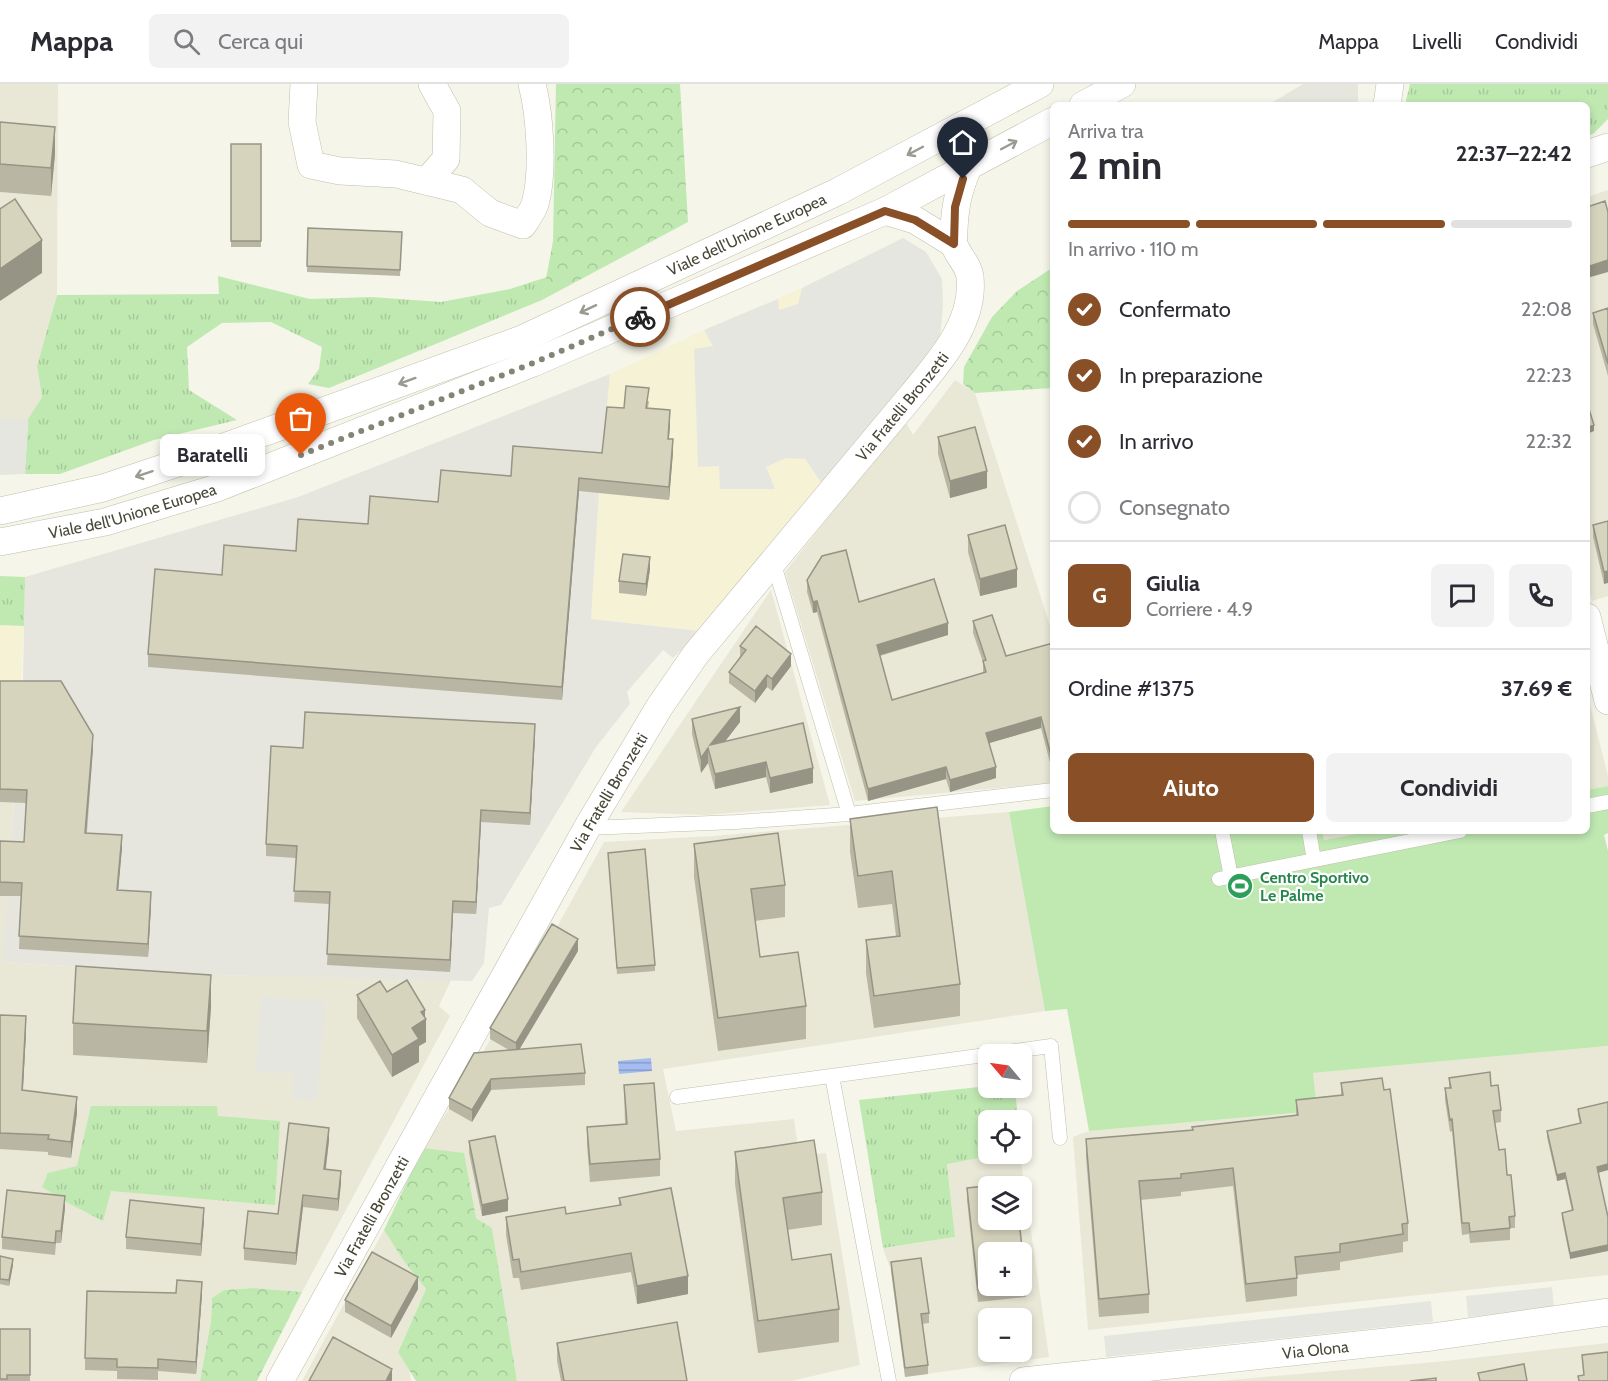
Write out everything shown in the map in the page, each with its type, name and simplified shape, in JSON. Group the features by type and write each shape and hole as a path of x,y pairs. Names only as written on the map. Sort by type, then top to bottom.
{"street":[{"path":"304,84 302,122 311,165 340,171 396,174 462,190 490,213 523,225 535,206 540,168 536,98 532,84"},
{"path":"427,181 446,159 447,111 432,84"},
{"name":"Viale dell'Unione Europea","path":"0,511 103,488 522,339 837,192 1040,84"},
{"path":"1089,102 1122,84"},
{"path":"1387,102 1390,84"},
{"name":"Viale dell'Unione Europea","path":"0,542 105,522 217,488 533,363 885,211 1050,123"},
{"path":"1590,153 1608,147"},
{"path":"954,244 955,207 968,167"},
{"name":"Via Fratelli Bronzetti","path":"280,1381 588,828 660,706 696,654 937,364 961,328 969,301 971,275 954,244 915,220 885,211"},
{"path":"1594,616 1608,701"},
{"name":"Via Olona","path":"1023,1381 1432,1337 1608,1312"}],"lane":[{"path":"773,561 849,814"},
{"path":"588,828 736,822 849,814 1050,790"},
{"path":"1590,805 1608,801"},
{"path":"1222,834 1225,878 1445,834"},
{"path":"1310,834 1314,860"},
{"path":"677,1097 1051,1046 1060,1138"},
{"path":"832,1076 889,1381"}],"shaded area":[{"path":"0,84 58,84 57,295 37,366 42,397 28,419 0,419"},
{"path":"1303,84 1358,84 1358,102 1273,102"},
{"path":"1608,190 1608,596 1592,601 1590,593 1590,196"},
{"path":"903,238 926,252 942,279 943,304 940,339 701,631 591,619 610,374 802,288"},
{"path":"903,238 926,252 942,279 943,304 940,339 823,485 805,459 786,458 766,467 775,489 720,489 719,466 698,467 694,349 713,346 704,330 778,299 779,310 798,304 802,288"},
{"path":"610,374 591,619 701,631 673,658 663,650 627,692 630,704 596,747 501,905 489,908 484,963 472,981 216,975 3,962 23,677 25,577 298,497"},
{"path":"955,380 975,393 1050,626 1050,783 855,801 785,572 905,421 913,435"},
{"path":"0,419 28,419 25,474 0,475"},
{"path":"771,590 830,805 706,815 621,812"},
{"path":"0,625 24,626 18,738 0,737"},
{"path":"1590,705 1608,776 1608,786 1590,789"},
{"path":"0,737 18,738 4,962 216,975 451,980 439,1006 450,1016 302,1292 253,1288 224,1290 212,1298 211,1321 200,1381 0,1381"},
{"path":"1009,812 1045,1011 663,1069 676,1131 794,1119 799,1155 826,1153 860,1365 791,1381 517,1381 492,1228 476,1218 472,1203 423,1148 449,1109 552,936 604,842 713,836"},
{"path":"1323,834 1356,834 1324,840"},
{"path":"261,997 325,1002 317,1101 293,1099 294,1074 256,1071"},
{"path":"1608,1046 1608,1275 1088,1330 1073,1137 1089,1131 1317,1111 1312,1073"},
{"path":"978,1158 978,1164 1021,1164 1023,1176 978,1176 978,1230 1031,1230 1049,1357 1032,1359 1032,1308 978,1308 978,1362 1013,1362 905,1377 891,1271 883,1248 955,1237 947,1163"},
{"path":"384,1230 403,1260 426,1289 398,1351 409,1368 411,1381 302,1381"},
{"path":"1552,1287 1554,1308 1468,1317 1466,1296"},
{"path":"1431,1301 1433,1322 1106,1357 1104,1336"},
{"path":"1608,1343 1608,1381 1219,1381 1446,1361"}],"green space":[{"path":"556,84 680,84 688,222 542,300 553,241"},
{"path":"1410,84 1608,84 1608,119 1590,135 1590,102 1406,102"},
{"path":"1050,269 1050,388 975,393 963,384 964,367 992,317 1017,291"},
{"path":"218,276 310,299 371,297 441,302 510,289 547,277 542,300 329,388 308,384 319,369 322,347 271,322 222,323 187,347 189,390 237,420 154,440 60,474 25,474 28,419 42,397 37,366 57,295 219,294"},
{"path":"0,576 25,577 24,626 0,625"},
{"path":"1608,786 1608,833 1604,835 1608,851 1608,1046 1313,1073 1317,1111 1089,1131 1067,1009 1045,1011 1009,812 1050,806 1050,834 1323,834 1324,840 1356,834 1590,834 1590,789"},
{"path":"978,1087 978,1098 1016,1098 1017,1110 978,1110 978,1158 947,1164 955,1237 883,1248 859,1100"},
{"path":"91,1106 217,1106 218,1116 280,1121 275,1205 111,1191 103,1221 68,1203 42,1187 48,1173 77,1166"},
{"path":"423,1148 464,1153 476,1218 492,1228 517,1381 416,1381 398,1352 426,1289 403,1260 384,1230"},
{"path":"253,1288 302,1292 257,1381 200,1381 211,1321 212,1298 224,1290"}],"water":[{"path":"651,1058 652,1071 619,1074 618,1061"}],"building":[{"path":"0,122 55,127 51,168 0,164"},
{"path":"231,144 261,144 261,241 231,241"},
{"path":"15,199 42,240 0,269 0,209"},
{"path":"1605,201 1608,212 1608,260 1590,266 1590,206"},
{"path":"308,228 402,232 400,270 307,266"},
{"path":"1608,308 1608,364 1593,313"},
{"path":"626,386 649,388 646,408 670,410 668,439 673,439 669,487 579,478 562,687 148,654 155,569 222,575 224,545 296,551 298,519 368,524 370,496 438,502 441,470 511,476 513,446 602,453 607,407 624,408"},
{"path":"1590,412 1594,425 1590,427"},
{"path":"975,427 987,471 950,481 938,437"},
{"path":"1608,521 1608,571 1604,572 1593,525"},
{"path":"1005,525 1017,569 980,579 968,535"},
{"path":"846,550 859,602 934,579 948,623 877,645 892,700 986,672 983,661 986,660 973,621 992,615 1006,656 1050,644 1050,752 1041,717 986,733 996,767 950,780 946,767 868,789 817,601 813,602 807,580 822,556"},
{"path":"623,554 650,557 646,584 619,581"},
{"path":"756,626 791,654 772,679 767,675 755,691 729,672 746,650 740,646"},
{"path":"0,681 61,681 93,735 85,833 122,835 117,890 151,892 148,944 19,936 22,883 0,882 0,841 24,842 27,790 0,789"},
{"path":"740,707 710,745 803,723 813,768 770,778 766,762 715,774 708,748 701,758 692,719"},
{"path":"305,712 535,724 530,813 481,810 476,902 453,901 450,960 327,954 330,892 294,891 297,846 266,844 271,746 303,748"},
{"path":"937,807 960,984 874,996 866,940 900,936 892,871 858,876 850,819"},
{"path":"778,833 785,885 751,889 760,957 798,952 806,1006 718,1018 694,844"},
{"path":"645,849 655,965 617,968 608,853"},
{"path":"552,924 578,939 516,1043 490,1028"},
{"path":"76,966 211,975 207,1031 73,1023"},
{"path":"407,980 425,1010 421,1012 426,1019 412,1028 419,1039 392,1055 357,995 380,981 387,992"},
{"path":"0,1015 26,1016 22,1090 77,1097 71,1142 48,1139 49,1135 0,1133"},
{"path":"581,1044 585,1073 491,1079 472,1110 449,1098 474,1053"},
{"path":"1490,1072 1491,1086 1498,1085 1501,1110 1493,1111 1499,1150 1505,1149 1507,1175 1511,1175 1515,1216 1509,1217 1510,1228 1470,1232 1469,1223 1462,1223 1452,1119 1450,1120 1445,1088 1451,1088 1449,1078"},
{"path":"1382,1078 1384,1090 1390,1089 1408,1223 1402,1224 1403,1234 1340,1244 1340,1252 1295,1257 1297,1278 1246,1284 1233,1168 1181,1174 1181,1178 1139,1181 1149,1294 1099,1299 1086,1139 1193,1130 1192,1127 1298,1115 1296,1100 1343,1095 1341,1083"},
{"path":"654,1083 660,1159 590,1164 587,1127 627,1124 624,1085"},
{"path":"1608,1102 1608,1164 1597,1167 1608,1217 1608,1245 1570,1253 1562,1213 1573,1210 1565,1173 1557,1175 1547,1131 1581,1123 1578,1109"},
{"path":"289,1123 329,1128 324,1169 341,1171 338,1199 303,1195 296,1253 244,1248 248,1211 278,1214"},
{"path":"495,1136 508,1199 482,1205 469,1141"},
{"path":"814,1140 822,1192 783,1198 792,1260 831,1254 839,1309 758,1321 735,1152"},
{"path":"978,1187 978,1230 1020,1230 1021,1242 978,1242 978,1290 967,1188"},
{"path":"671,1188 688,1276 637,1286 631,1253 521,1272 519,1259 513,1260 506,1217 565,1207 566,1214 621,1205 619,1198"},
{"path":"7,1190 65,1196 61,1231 56,1231 55,1243 2,1237"},
{"path":"130,1200 204,1208 201,1244 126,1237"},
{"path":"372,1252 418,1277 391,1326 345,1300"},
{"path":"0,1256 13,1259 9,1280 0,1279"},
{"path":"921,1258 929,1313 921,1314 928,1365 905,1368 891,1262"},
{"path":"177,1280 202,1282 196,1362 158,1359 158,1368 117,1367 117,1359 85,1358 87,1291 176,1293"},
{"path":"677,1322 687,1381 564,1381 557,1343"},
{"path":"0,1329 30,1329 30,1375 7,1375 7,1379 0,1379"},
{"path":"333,1337 392,1369 386,1381 309,1381"},
{"path":"1608,1352 1608,1381 1579,1381 1578,1376 1584,1375 1582,1355"},
{"path":"1524,1364 1527,1381 1480,1381 1478,1373"},
{"path":"1436,1378 1436,1381 1410,1381"}],"way so far":[{"path":"301,455 533,363 640,317"}],"place":[{"name":"Baratelli","path":"301,455"},
{"name":"Centro Sportivo Le Palme","path":"1240,886"}],"route":[{"path":"640,317 885,211 915,220 954,244 955,207 963,179"}]}
